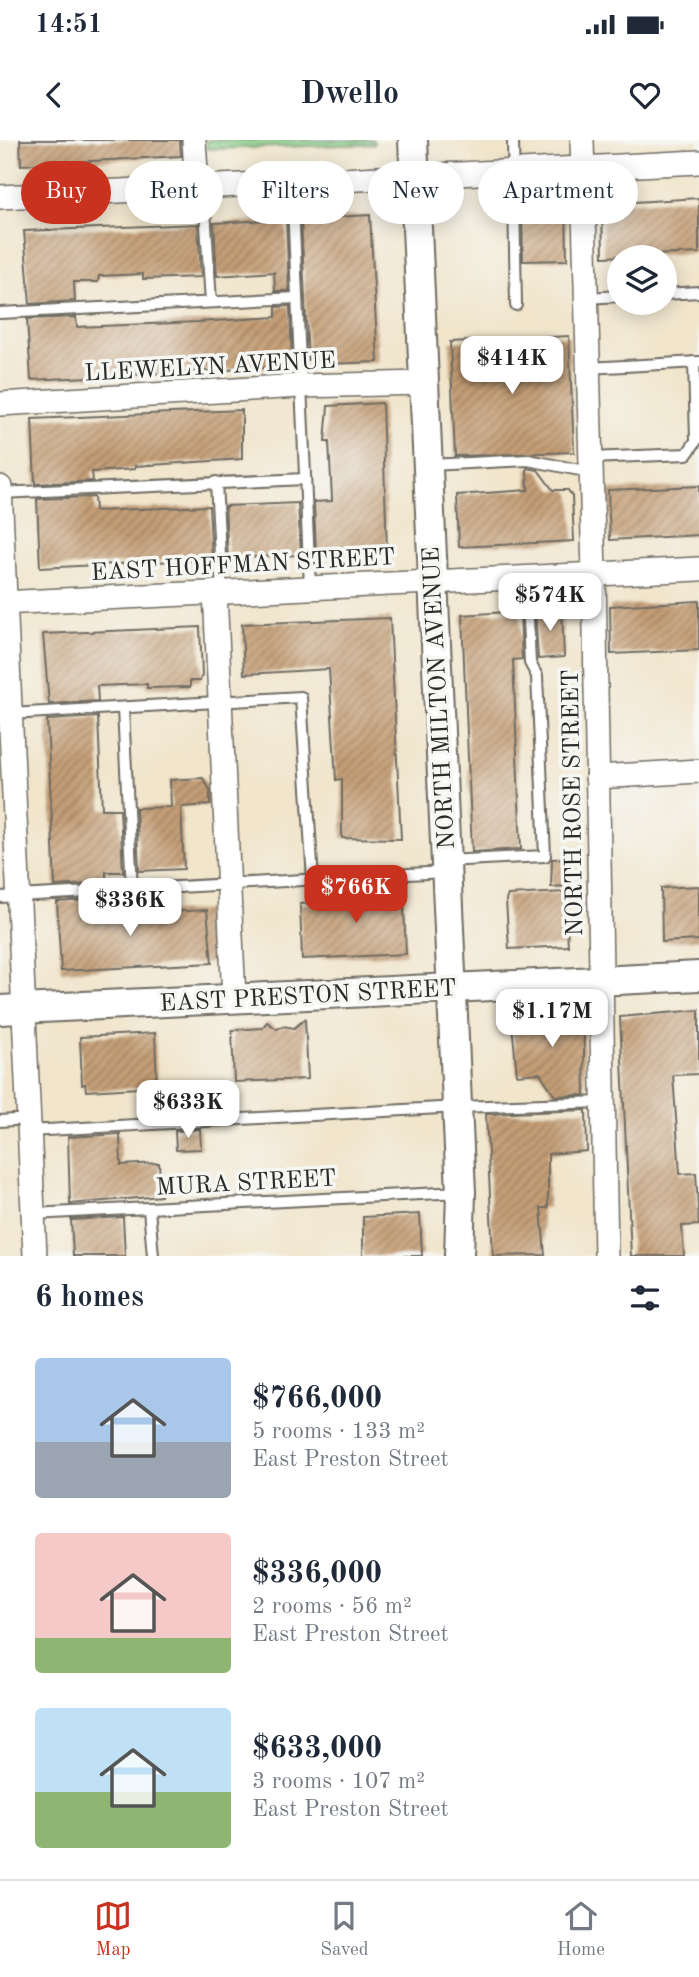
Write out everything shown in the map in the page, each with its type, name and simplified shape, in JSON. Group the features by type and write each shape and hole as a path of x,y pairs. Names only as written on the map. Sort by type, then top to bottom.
{"street":[{"path":"194,140 195,161"},
{"name":"NORTH MILTON AVENUE","path":"412,140 413,161"},
{"name":"NORTH ROSE STREET","path":"582,140 582,161"},
{"path":"638,165 699,162"},
{"path":"0,198 125,191"},
{"name":"NORTH MILTON AVENUE","path":"416,224 458,1107 461,1192 459,1256"},
{"name":"NORTH ROSE STREET","path":"584,224 594,574 606,1256"},
{"name":"LLEWELYN AVENUE","path":"0,404 300,386 424,383"},
{"path":"0,491 12,1010 29,1125 35,1256"},
{"name":"EAST HOFFMAN STREET","path":"2,602 699,569"},
{"path":"218,592 219,702 234,999"},
{"path":"597,777 699,771"},
{"name":"EAST PRESTON STREET","path":"12,1010 699,976"}],"lane":[{"path":"513,140 514,161"},
{"path":"206,224 211,302"},
{"path":"294,224 310,587"},
{"path":"515,224 516,305"},
{"path":"677,293 699,292"},
{"path":"586,298 607,297"},
{"path":"0,313 297,298"},
{"path":"428,465 528,460 590,465 687,454 696,441 696,362 587,368"},
{"path":"0,491 305,479"},
{"path":"216,482 218,592"},
{"path":"9,896 313,880 545,856 537,676 530,663 526,576"},
{"path":"5,714 301,697 313,880"},
{"path":"124,709 132,890"},
{"path":"0,1121 29,1125 604,1102"},
{"name":"MURA STREET","path":"33,1214 461,1192"},
{"path":"149,1209 153,1256"}],"green space":[{"path":"207,140 373,140 374,144 207,149"}],"building":[{"path":"20,140 180,140 181,156 92,161 21,161 21,165"},
{"path":"699,198 699,253 677,254 677,245 607,245 607,257 603,257 602,224 638,224 638,202"},
{"path":"368,215 368,224 370,224 378,362 326,364 325,359 308,360 301,224 354,224 354,216"},
{"path":"198,224 201,277 143,279 143,274 99,276 98,282 74,282 75,301 30,304 24,231"},
{"path":"214,224 286,224 289,291 275,291 274,272 217,276"},
{"path":"522,224 566,224 567,260 523,261"},
{"path":"290,306 292,361 281,362 281,367 31,380 27,319 76,317 77,327 198,322 276,317 276,307"},
{"path":"569,336 574,452 455,456 450,342"},
{"path":"382,403 387,550 316,554 314,502 332,501 329,442 325,442 328,406"},
{"path":"242,410 242,459 135,466 135,469 92,472 93,481 35,484 32,419"},
{"path":"527,468 538,470 553,490 568,490 572,496 574,541 459,547 457,495 528,490"},
{"path":"699,486 699,535 610,540 608,490"},
{"path":"94,497 95,511 209,506 212,559 40,568 37,499"},
{"path":"298,503 301,555 228,558 225,506"},
{"path":"699,601 699,650 611,654 610,606"},
{"path":"562,608 564,657 538,659 535,610"},
{"path":"520,611 522,659 513,660 521,849 472,852 462,615"},
{"path":"390,618 401,839 342,838 342,779 336,780 329,669 244,674 242,624"},
{"path":"200,627 202,675 200,681 190,681 190,687 147,688 147,684 97,686 98,701 49,704 43,634"},
{"path":"98,717 102,809 120,809 123,872 106,872 106,883 55,886 47,720"},
{"path":"203,778 210,790 210,805 181,807 184,869 139,871 136,808 171,807 170,780"},
{"path":"570,858 570,886 551,887 552,859"},
{"path":"403,882 406,954 302,959 300,904 360,900 359,885"},
{"path":"699,886 699,940 662,942 661,888"},
{"path":"565,892 568,946 509,949 508,895"},
{"path":"106,899 106,915 207,910 212,963 61,971 57,902"},
{"path":"583,1009 585,1095 555,1096 540,1073 517,1075 511,1014"},
{"path":"699,1010 699,1074 673,1075 680,1174 696,1173 699,1225 682,1226 684,1256 631,1256 620,1017"},
{"path":"305,1019 308,1079 234,1082 232,1030 262,1028 267,1022 277,1029 283,1026 294,1028"},
{"path":"155,1033 157,1087 86,1091 85,1084 82,1085 80,1037"},
{"path":"586,1110 587,1151 548,1154 548,1208 541,1208 545,1255 493,1256 486,1114"},
{"path":"200,1129 201,1149 176,1150 175,1131"},
{"path":"120,1134 121,1165 159,1163 161,1196 70,1204 68,1137"},
{"path":"420,1214 422,1256 363,1256 363,1217"},
{"path":"123,1217 125,1256 73,1256 71,1220"}]}
